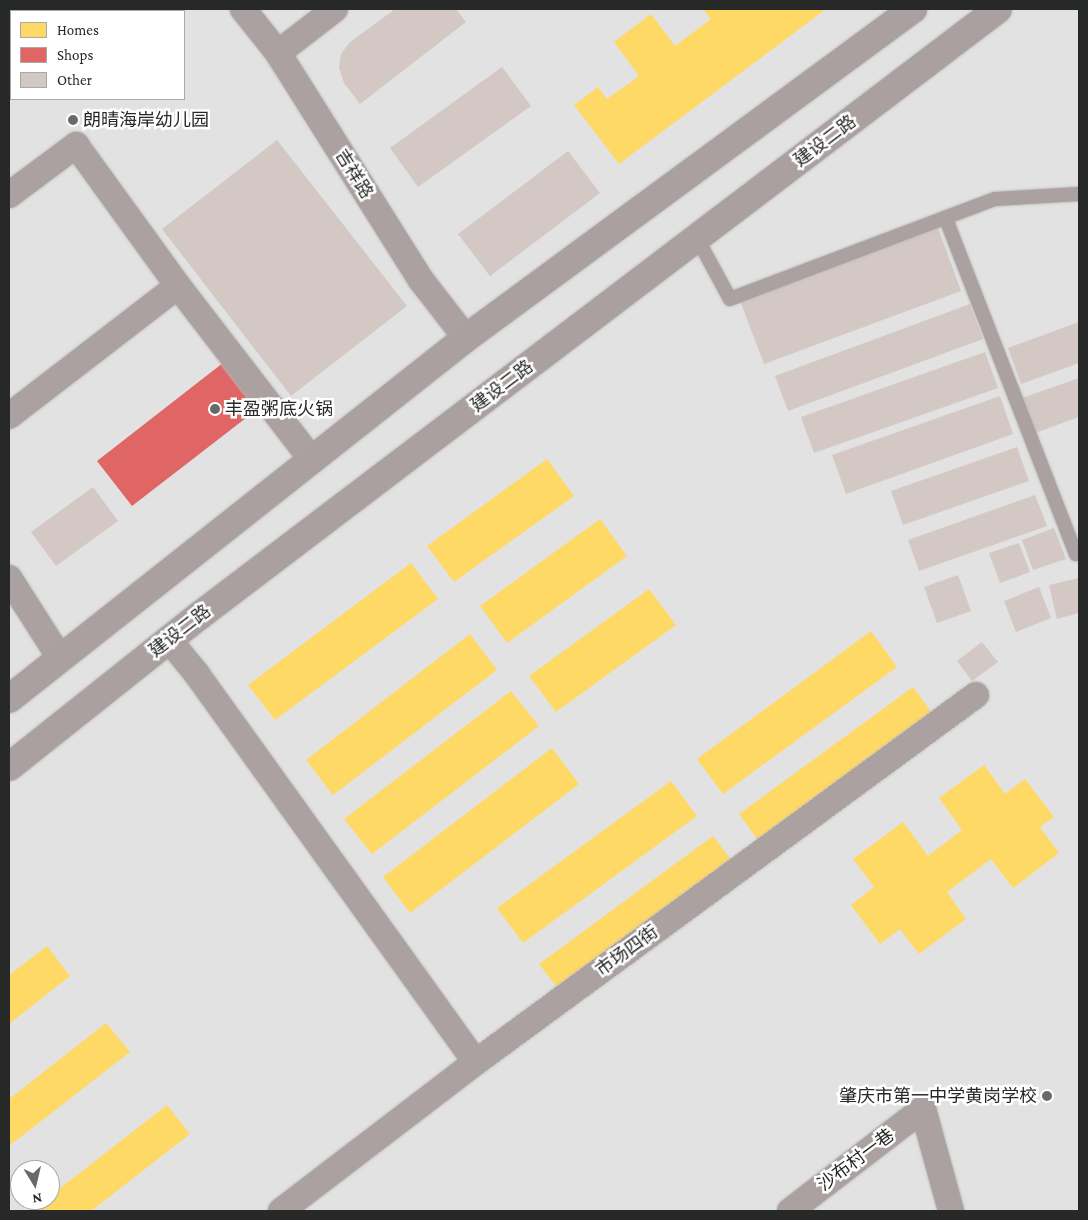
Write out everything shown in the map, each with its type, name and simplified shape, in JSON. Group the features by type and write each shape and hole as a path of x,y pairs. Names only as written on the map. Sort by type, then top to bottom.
{"main road":[{"path":"9,699 466,338 913,9"},
{"name":"建设二路","path":"9,766 169,640 998,9"}],"street":[{"name":"吉祥路","path":"243,9 278,53 421,280 466,338"},
{"path":"278,53 335,9"},
{"path":"9,195 76,145 178,286 312,460"},
{"path":"9,416 178,286"},
{"path":"9,578 60,658"},
{"path":"169,640 196,673 476,1062"},
{"name":"市场四街","path":"281,1211 476,1062 976,695"},
{"name":"沙布村一巷","path":"790,1211 923,1109 950,1211"}],"lane":[{"path":"697,238 730,299 995,199 1079,194"},
{"path":"946,218 1076,554 1079,552"}],"building: Homes":[{"path":"703,9 826,9 619,164 574,105 598,87 607,99 639,76 614,42 651,14 675,46 711,19"},
{"path":"547,459 574,496 454,582 427,546"},
{"path":"600,519 627,556 507,643 480,606"},
{"path":"411,563 438,599 275,720 248,685"},
{"path":"649,589 676,625 556,712 529,676"},
{"path":"871,631 897,667 723,794 697,759"},
{"path":"470,634 497,670 333,795 306,760"},
{"path":"913,687 939,722 765,850 739,814"},
{"path":"511,691 539,726 372,854 344,819"},
{"path":"552,748 579,784 410,913 383,877"},
{"path":"984,765 1005,794 1025,779 1054,817 1040,827 1059,853 1013,888 991,859 947,892 966,919 919,954 900,929 880,944 851,905 874,887 853,859 903,822 928,856 962,830 939,798"},
{"path":"671,781 697,816 523,943 497,908"},
{"path":"713,836 740,871 566,999 539,964"},
{"path":"47,946 70,976 9,1024 9,975"},
{"path":"106,1023 130,1052 9,1146 9,1099"},
{"path":"167,1105 190,1134 91,1211 31,1211 60,1210 60,1188"}],"building: Shops":[{"path":"228,359 264,404 132,506 97,461"}],"building: Other":[{"path":"395,9 456,9 466,22 360,104 344,83 339,68 341,54 349,43"},
{"path":"502,67 531,106 418,187 390,148"},
{"path":"277,140 407,306 291,396 162,229"},
{"path":"568,151 600,193 490,276 458,234"},
{"path":"937,225 961,291 764,364 739,298"},
{"path":"970,304 983,339 788,411 775,376"},
{"path":"1079,322 1079,363 1021,384 1008,348"},
{"path":"985,352 998,388 814,453 801,417"},
{"path":"1079,378 1079,417 1035,433 1022,398"},
{"path":"1000,396 1013,434 846,494 832,455"},
{"path":"1017,447 1029,481 903,525 891,491"},
{"path":"93,487 118,521 56,566 31,532"},
{"path":"1035,495 1047,526 919,571 908,540"},
{"path":"1054,528 1066,559 1033,570 1022,540"},
{"path":"1019,543 1030,572 1000,583 989,553"},
{"path":"958,575 971,611 937,623 924,587"},
{"path":"1079,578 1079,613 1057,619 1049,585"},
{"path":"1039,587 1051,618 1016,632 1004,601"},
{"path":"982,642 998,662 972,681 957,661"}],"place":[{"name":"朗晴海岸幼儿园","path":"73,120"},
{"name":"丰盈粥底火锅","path":"215,409"},
{"name":"肇庆市第一中学黄岗学校","path":"1047,1096"}]}
